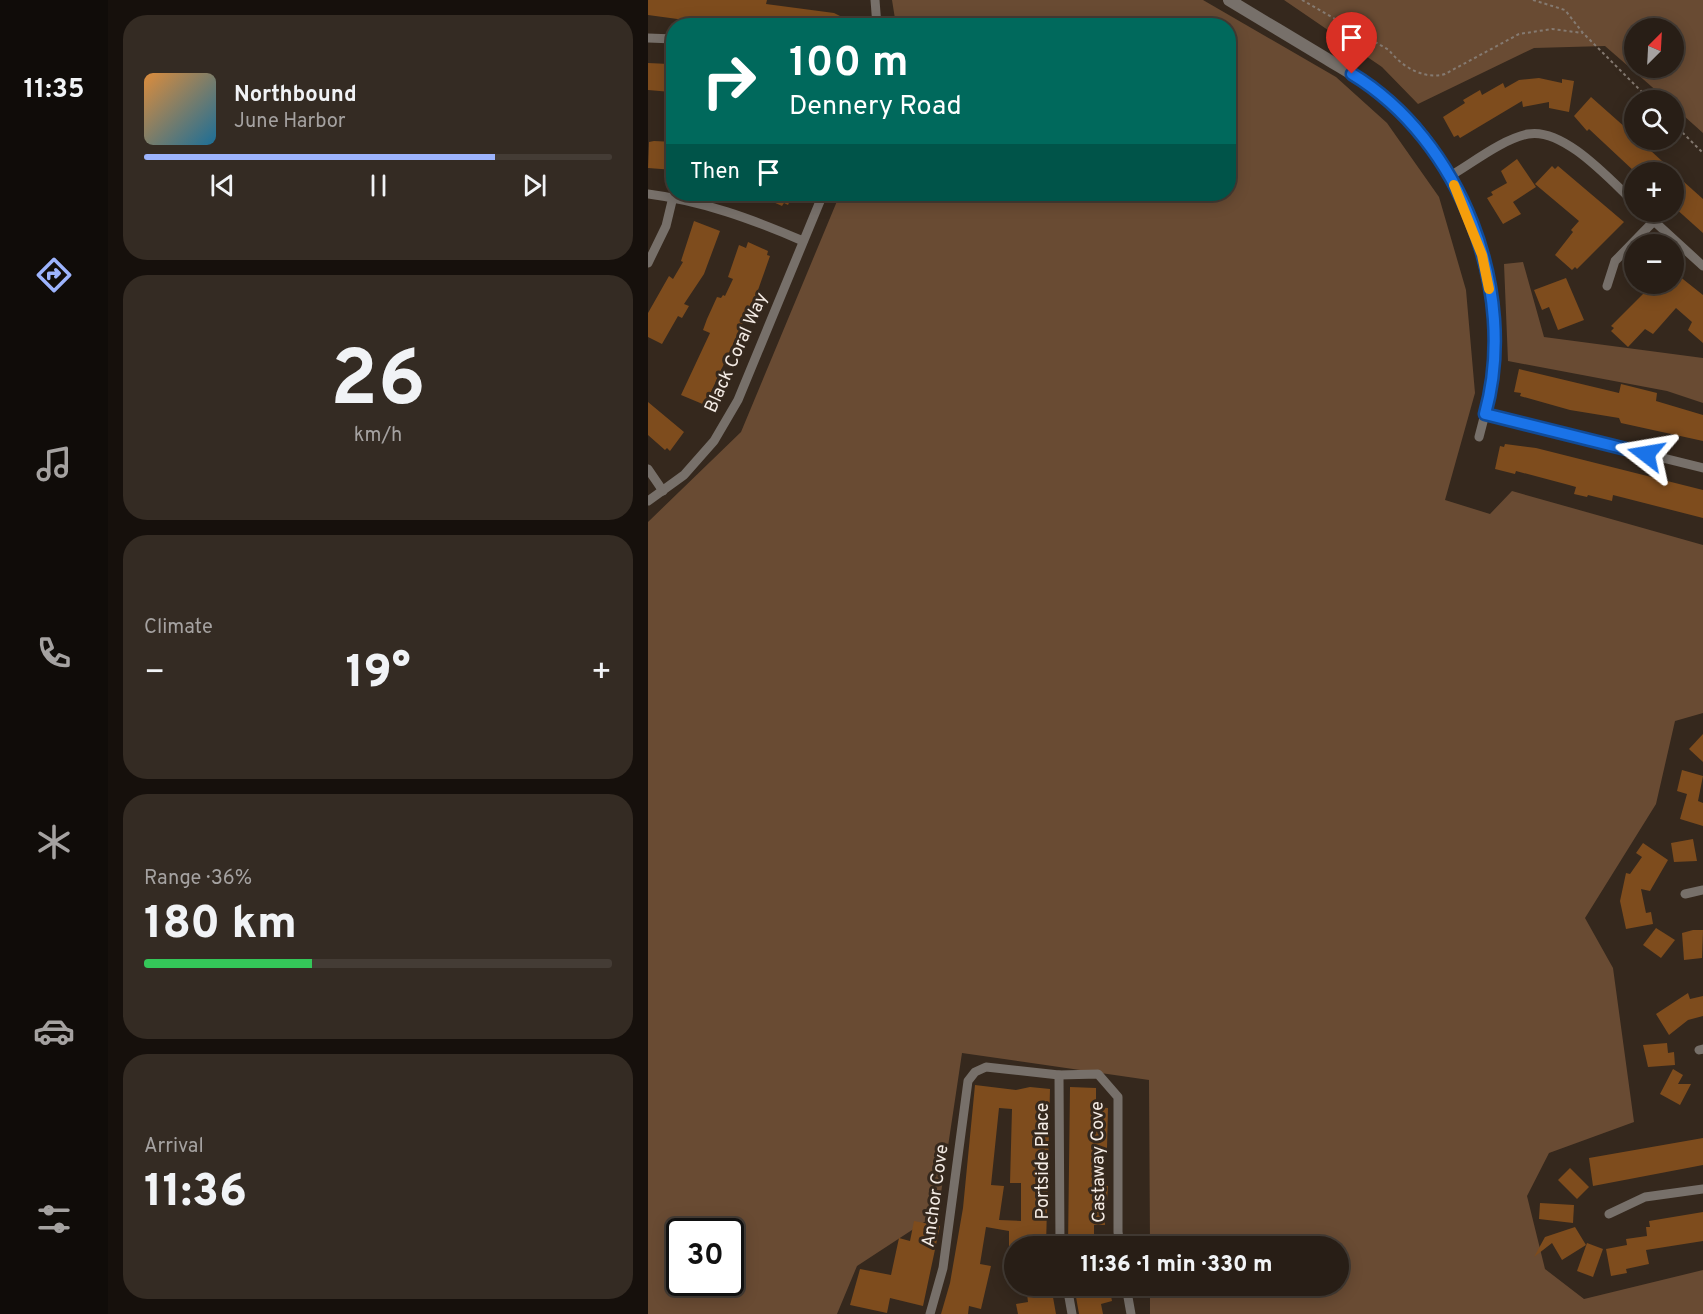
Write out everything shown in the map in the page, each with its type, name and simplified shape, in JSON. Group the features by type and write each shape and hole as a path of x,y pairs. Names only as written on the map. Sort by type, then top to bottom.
{"street":[{"path":"875,0 876,18"},
{"path":"1229,0 1372,87 1402,111 1450,176 1471,224 1487,270 1494,324 1490,395 1479,437"},
{"path":"648,38 666,39"},
{"path":"1450,176 1505,144 1529,134 1548,135 1568,144 1624,193"},
{"path":"648,194 666,196"},
{"path":"648,263 666,226 672,201"},
{"path":"687,201 741,216 803,241"},
{"name":"Black Coral Way","path":"648,501 684,475 714,441 738,400 820,201"},
{"path":"1607,286 1615,261 1653,222"},
{"path":"1655,222 1703,266"},
{"path":"1485,414 1703,468"},
{"path":"648,470 663,491"},
{"path":"1685,894 1703,890"},
{"name":"Castaway Cove","path":"968,1081 975,1072 986,1068 1059,1075 1098,1074 1118,1097 1119,1236"},
{"name":"Portside Place","path":"1059,1075 1060,1236"},
{"name":"Anchor Cove","path":"930,1314 943,1268 968,1081"},
{"path":"1609,1214 1645,1197 1703,1189"},
{"path":"1069,1296 1072,1314"},
{"path":"1128,1296 1131,1314"}],"path":[{"path":"1302,0 1389,50 1397,61 1435,77 1445,74 1519,34 1552,29 1583,33"},
{"path":"1533,0 1565,10 1583,33 1640,90"},
{"path":"1684,134 1703,153"}],"shaded area":[{"path":"892,0 1203,0 1234,18 895,18"},
{"path":"1284,0 1703,0 1703,133 1684,116 1684,90 1656,90 1642,78 1684,78 1684,18 1624,18 1624,63 1605,46 1534,48 1418,104 1382,67"},
{"path":"1236,19 1336,77 1387,123 1439,197 1466,290 1475,393 1445,500 1490,514 1512,491 1703,545 1703,713 1675,721 1656,804 1585,918 1613,968 1634,1122 1549,1153 1527,1196 1545,1269 1584,1299 1703,1270 1703,1314 1150,1314 1150,1296 1349,1296 1349,1236 1150,1236 1149,1080 962,1053 938,1213 857,1266 837,1314 648,1314 648,522 741,432 837,201 1236,201"},
{"path":"1523,262 1544,337 1703,358 1703,403 1667,391 1508,361 1504,264"}],"building":[{"path":"648,0 767,0 766,4 834,13 842,17 670,18 648,15"},
{"path":"648,63 666,64 666,92 648,90"},
{"path":"1539,78 1562,83 1562,79 1574,81 1569,112 1549,108 1549,102 1523,107 1522,101 1460,138 1458,135 1454,137 1443,117 1465,103 1463,100 1480,90 1482,95 1503,83 1505,88 1519,80"},
{"path":"1591,97 1624,126 1624,150 1650,150 1663,162 1624,162 1589,129 1587,131 1574,116"},
{"path":"649,142 666,142 666,169 648,168"},
{"path":"1517,159 1536,187 1513,202 1521,214 1503,224 1487,198 1493,195 1491,192 1507,183 1501,171"},
{"path":"1552,166 1555,169 1558,166 1624,222 1577,269 1575,267 1572,270 1555,255 1579,221 1535,184"},
{"path":"1684,182 1703,199 1703,233 1684,216"},
{"path":"771,201 790,201 788,205 784,203 782,206"},
{"path":"694,221 720,231 704,274 684,304 689,306 682,318 678,316 662,344 648,337 648,313 669,276 673,279 683,262 681,261"},
{"path":"748,242 768,251 767,255 770,256 758,290 705,405 681,395 710,333 703,330 707,319 717,297 725,296 733,279 728,277 739,245 746,248"},
{"path":"1566,278 1584,320 1558,330 1549,307 1542,310 1534,290"},
{"path":"1684,280 1703,295 1703,343 1688,330 1692,322 1676,308 1653,334 1645,329 1628,347 1611,331 1614,328 1611,326 1643,294 1684,294"},
{"path":"1519,369 1619,393 1621,384 1657,393 1656,401 1703,415 1703,441 1621,423 1619,418 1570,410 1520,396 1521,393 1514,392"},
{"path":"648,402 684,432 670,451 667,448 665,450 648,435"},
{"path":"1505,444 1536,448 1703,490 1703,518 1613,495 1612,501 1574,494 1576,487 1516,471 1515,474 1495,469 1500,446 1504,447"},
{"path":"1703,734 1703,762 1689,749"},
{"path":"1682,770 1703,776 1698,801 1703,803 1703,826 1680,819 1687,794 1677,791"},
{"path":"1693,839 1697,861 1674,862 1671,843"},
{"path":"1643,843 1668,860 1650,891 1641,889 1646,913 1651,912 1653,924 1626,929 1620,901 1626,873 1630,874 1642,857 1636,853"},
{"path":"1656,928 1675,940 1661,958 1643,945"},
{"path":"1703,930 1702,958 1684,960 1682,933"},
{"path":"1688,993 1690,999 1703,996 1703,1016 1688,1020 1669,1035 1656,1014"},
{"path":"1667,1043 1668,1053 1674,1052 1675,1065 1648,1067 1643,1045"},
{"path":"1673,1069 1683,1075 1678,1084 1691,1084 1680,1105 1660,1094"},
{"path":"975,1085 1016,1090 1030,1087 1050,1089 1046,1236 1009,1236 1009,1231 986,1227 980,1264 991,1266 981,1309 969,1306 968,1314 941,1314 950,1283 963,1208","holes":["999,1108 1012,1109 1010,1183 1021,1183 1021,1221 999,1220 1004,1186 991,1185"]},
{"path":"1070,1087 1096,1088 1096,1107 1108,1108 1107,1148 1096,1148 1095,1172 1095,1185 1108,1186 1107,1201 1104,1201 1105,1225 1094,1225 1094,1236 1068,1236"},
{"path":"1703,1138 1703,1165 1593,1186 1589,1158"},
{"path":"1570,1168 1589,1187 1577,1199 1558,1180"},
{"path":"1540,1203 1574,1205 1573,1223 1539,1219"},
{"path":"1703,1212 1703,1241 1646,1250 1649,1264 1626,1269 1627,1273 1611,1276 1606,1249 1627,1245 1626,1239 1647,1236 1646,1227 1650,1227 1649,1221"},
{"path":"914,1221 940,1226 923,1306 890,1298 887,1313 850,1305 860,1269 891,1275 899,1238 910,1241"},
{"path":"1575,1227 1586,1245 1562,1260 1552,1243 1534,1257 1545,1237"},
{"path":"1587,1243 1603,1249 1593,1277 1577,1271"},
{"path":"1027,1296 1053,1296 1056,1314 1018,1314 1016,1304 1028,1302"},
{"path":"1076,1296 1111,1296 1112,1301 1101,1304 1103,1314 1079,1314"}],"slow traffic":[{"path":"1454,185 1482,255 1487,270 1489,289"}],"route":[{"path":"1352,74 1402,111 1424,137 1450,176 1471,224 1487,270 1494,324 1490,395 1485,414 1646,454"}]}
